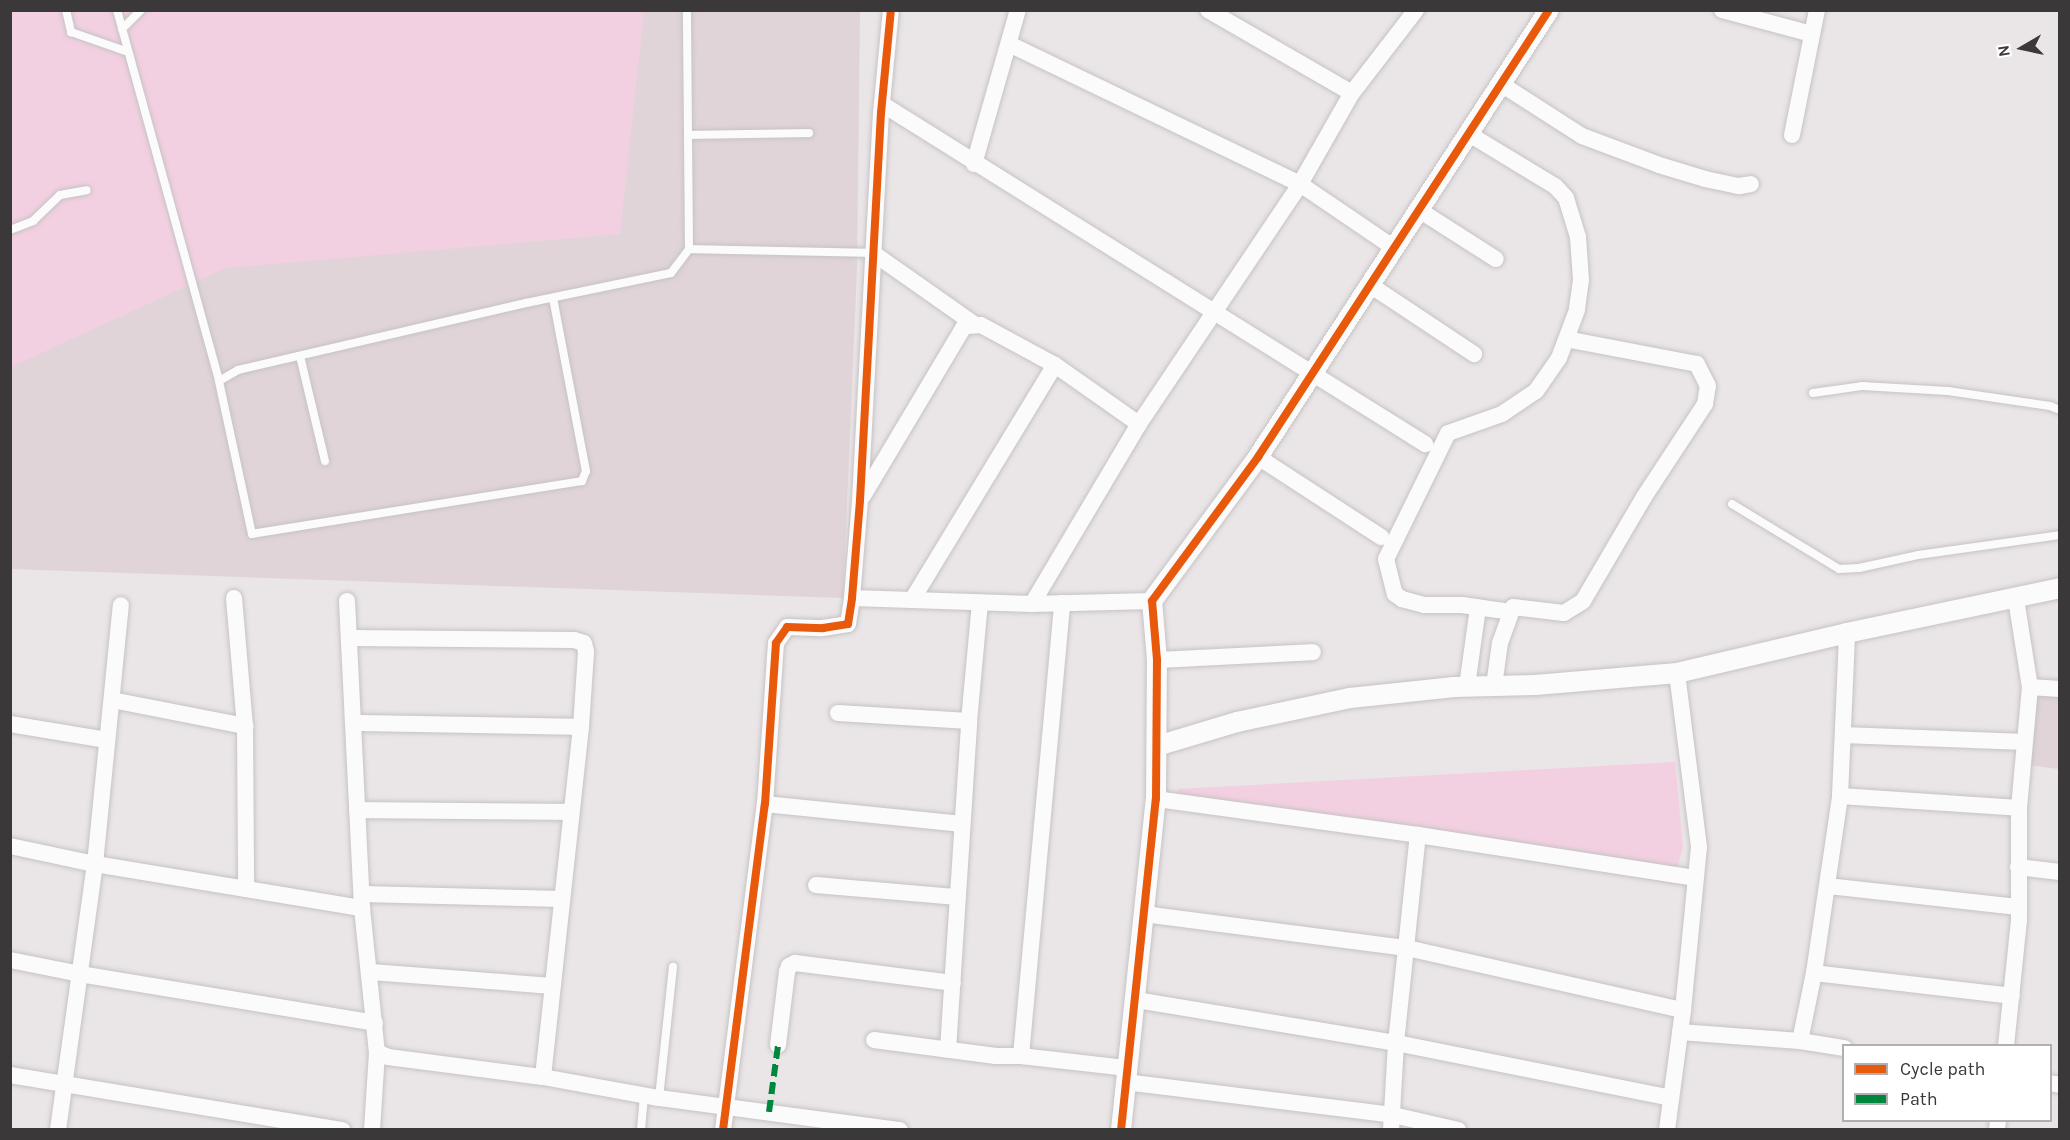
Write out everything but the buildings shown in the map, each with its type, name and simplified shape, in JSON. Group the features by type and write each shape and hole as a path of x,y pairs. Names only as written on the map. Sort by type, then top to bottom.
{"street":[{"path":"723,1130 765,804 776,643 787,627 823,628 848,624 852,598 860,500 882,104 891,10"},
{"path":"974,165 1018,10"},
{"path":"1208,10 1352,93"},
{"path":"1032,604 1139,424 1300,184 1352,93 1416,10"},
{"path":"1120,1130 1136,1000 1156,799 1157,660 1152,601 1258,457 1549,10"},
{"path":"1722,10 1812,34"},
{"path":"1792,135 1817,10"},
{"path":"1009,44 1300,184 1394,248"},
{"path":"1501,84 1582,136 1659,165 1705,179 1739,186 1751,184"},
{"path":"882,104 974,165 1425,444"},
{"path":"1469,134 1555,186 1566,198 1578,237 1581,280 1577,310 1559,358 1536,390 1502,414 1448,433 1386,559 1395,594 1402,599 1424,605 1510,612"},
{"path":"1419,210 1496,259"},
{"path":"873,253 974,324 1055,365 1139,424"},
{"path":"1370,285 1474,354"},
{"path":"860,500 963,328 974,324"},
{"path":"1494,686 1500,643 1510,612 1518,606 1564,613 1583,601 1644,497 1705,404 1708,386 1697,364 1566,339"},
{"path":"912,600 1055,365"},
{"path":"1258,457 1381,537"},
{"path":"1156,746 1236,722 1350,698 1467,686 1677,673 1846,633 2060,588"},
{"path":"234,598 245,726 246,889"},
{"path":"852,598 1032,604 1152,601"},
{"path":"2006,1044 2019,907 2019,808 2030,687 2016,599"},
{"path":"347,601 362,901 378,1052 372,1130"},
{"path":"948,1050 969,721 980,603"},
{"path":"1021,1056 1062,603"},
{"path":"58,1130 95,864 121,605"},
{"path":"1467,686 1478,608"},
{"path":"1800,1041 1814,973 1840,796 1846,633"},
{"path":"350,638 584,643 586,652 581,727 543,1077"},
{"path":"1157,660 1313,652"},
{"path":"1667,1130 1683,1010 1699,847 1677,673"},
{"path":"2030,687 2060,689"},
{"path":"112,700 245,726"},
{"path":"838,713 969,721"},
{"path":"354,723 581,727"},
{"path":"10,724 108,740"},
{"path":"1843,735 2025,742"},
{"path":"1840,796 2019,808"},
{"path":"1156,799 1418,835 1695,878"},
{"path":"765,804 962,824"},
{"path":"357,810 572,812"},
{"path":"1392,1122 1396,1043 1418,835"},
{"path":"10,846 95,864 246,889 362,901 562,899"},
{"path":"2018,867 2060,872"},
{"path":"816,885 957,897"},
{"path":"1828,886 2019,907"},
{"path":"1144,914 1407,948 1683,1010"},
{"path":"10,960 80,974 375,1023"},
{"path":"778,1045 787,972 789,966 795,963 953,983"},
{"path":"371,972 552,986"},
{"path":"1814,973 2012,996"},
{"path":"1136,1000 1396,1043 1671,1098"},
{"path":"1680,1032 1800,1041 1842,1048"},
{"path":"874,1040 996,1056 1021,1056 1392,1122 1458,1130"},
{"path":"378,1052 388,1057 543,1077 726,1107 900,1130"},
{"path":"10,1075 342,1130"}],"lane":[{"path":"66,10 71,32 128,52"},
{"path":"117,10 219,381 252,534 582,481 586,471 553,298"},
{"path":"122,28 141,10"},
{"path":"219,381 238,370 671,273 689,249 687,10"},
{"path":"688,135 809,133"},
{"path":"10,230 33,221 60,195 87,190"},
{"path":"689,249 873,253"},
{"path":"300,356 325,462"},
{"path":"1813,393 1862,386 1948,391 2009,399 2060,410"},
{"path":"1732,504 1839,569 1859,568 1918,555 2060,535"},
{"path":"641,1130 652,1096 673,967"}],"shaded area":[{"path":"10,11 644,11 620,234 226,268 11,367"},
{"path":"11,11 860,11 857,268 843,598 11,569"},
{"path":"2037,694 2059,696 2059,769 2029,765"},
{"path":"1675,762 1683,847 1673,884 1176,798 1178,789"}],"marked path":[{"path":"769,1112 778,1045"}],"cycle path":[{"path":"723,1130 765,804 776,643 787,627 823,628 848,624 852,598 860,500 881,113 891,10"},
{"path":"1121,1130 1156,799 1157,660 1152,601 1258,457 1549,10"}]}
